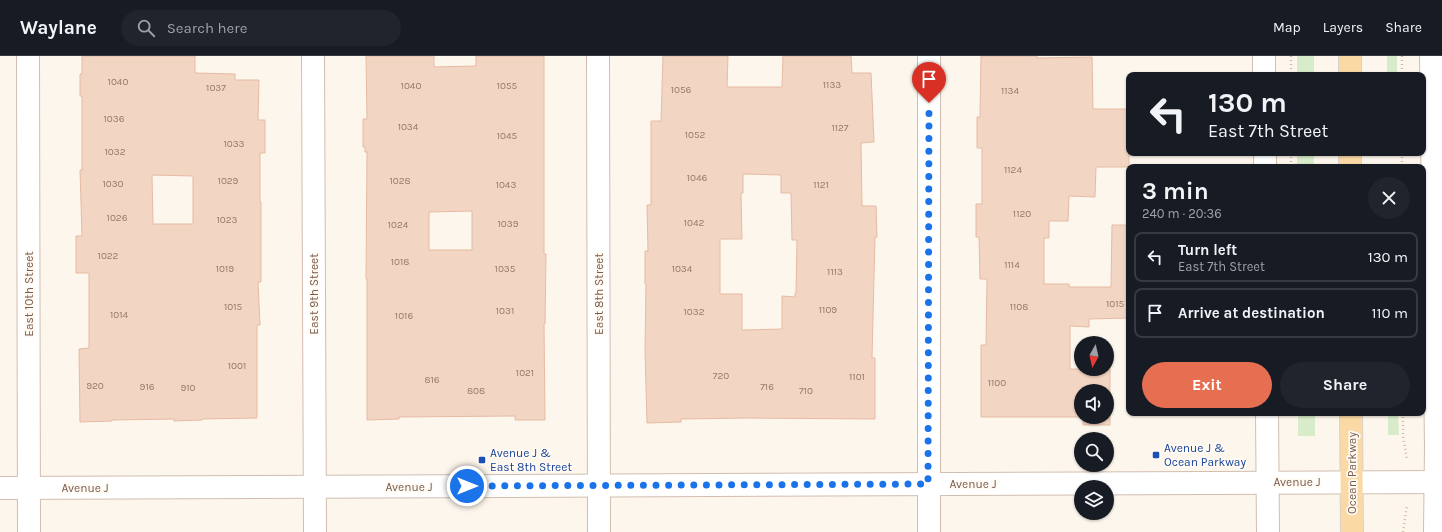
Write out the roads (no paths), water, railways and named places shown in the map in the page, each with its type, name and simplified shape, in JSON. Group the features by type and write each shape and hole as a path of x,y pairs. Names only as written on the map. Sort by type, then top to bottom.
{"main road":[{"path":"1350,56 1350,72"},
{"name":"Ocean Parkway","path":"1351,416 1352,532"}],"street":[{"name":"East 10th Street","path":"28,56 29,532"},
{"name":"East 9th Street","path":"313,56 315,532"},
{"name":"East 8th Street","path":"598,56 600,532"},
{"path":"929,56 929,532"},
{"path":"1264,56 1264,72"},
{"path":"1431,56 1436,447 1438,482 1434,532"},
{"path":"1267,416 1268,532"},
{"name":"Avenue J","path":"0,488 1438,482"}],"place":[{"name":"Avenue J & Ocean Parkway","path":"1156,455"},
{"name":"Avenue J & East 8th Street","path":"482,460"}]}
